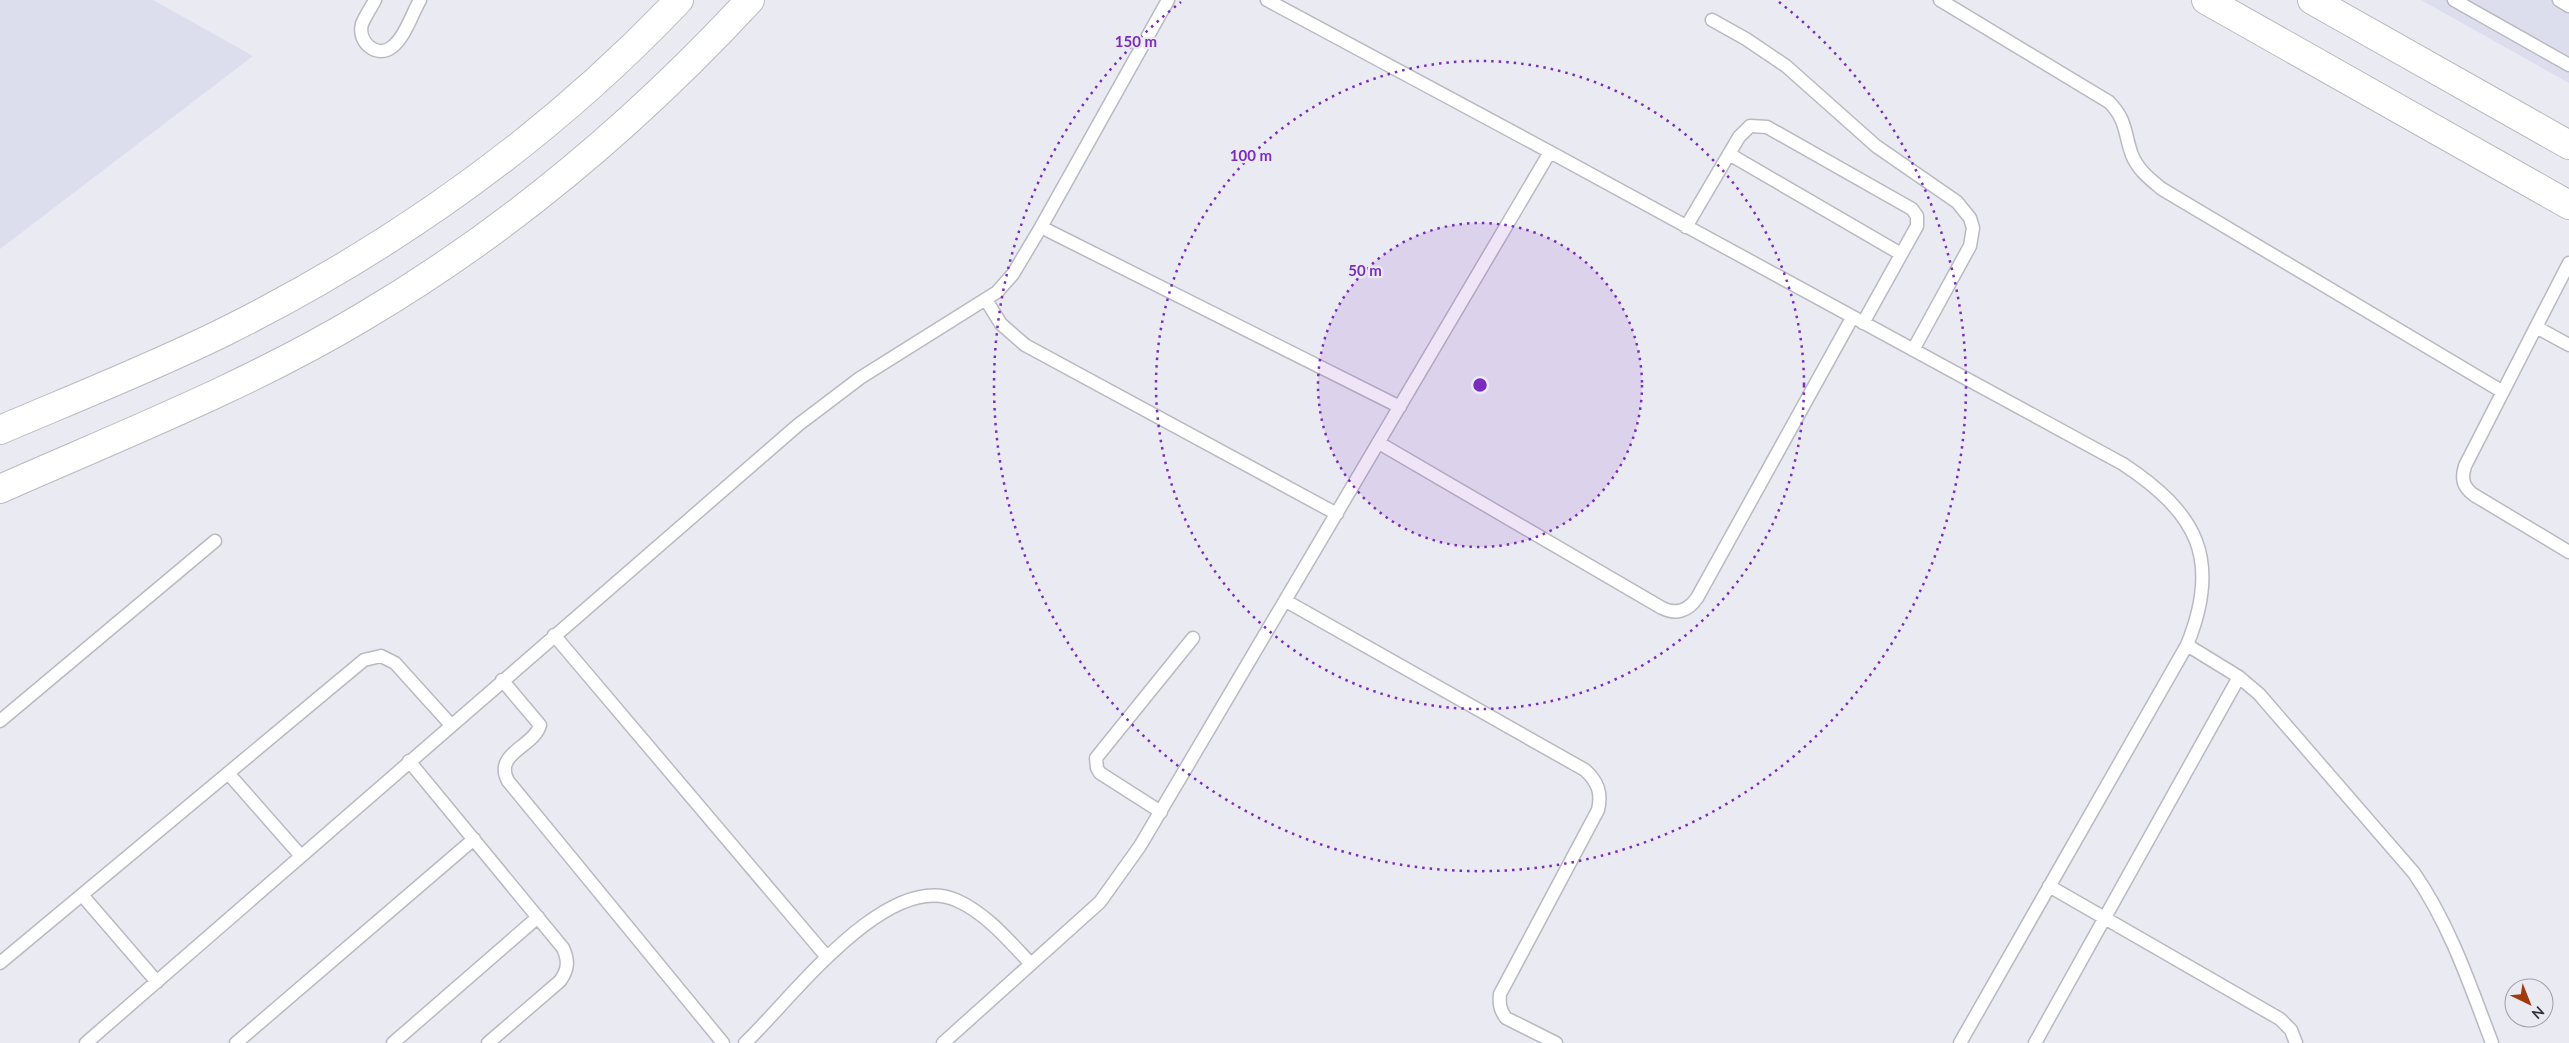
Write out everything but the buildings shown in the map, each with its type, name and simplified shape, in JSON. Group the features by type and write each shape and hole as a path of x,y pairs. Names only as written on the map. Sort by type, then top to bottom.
{"main road":[{"path":"0,430 223,332 296,294 367,252 437,207 563,111 679,0"},
{"path":"0,488 233,386 360,319 422,280 505,222 578,165 673,80 750,0"},
{"path":"2206,0 2569,205"},
{"path":"2312,0 2569,145"}],"lane":[{"path":"375,0 362,24 361,34 365,43 373,49 382,51 392,47 398,40 420,0"},
{"path":"86,1043 554,635 830,400 860,378 986,300 1013,274 1041,228 1168,0"},
{"path":"1267,0 2123,464 2150,483 2173,504 2192,531 2201,551 2203,575 2200,604 2186,645 1960,1043"},
{"path":"1940,0 2109,102 2119,113 2125,125 2132,154 2139,167 2162,189 2503,392"},
{"path":"2454,0 2569,65"},
{"path":"2559,0 2569,6"},
{"path":"1712,20 1786,66 1876,146 1965,210 1973,228 1970,246 1913,350"},
{"path":"1379,443 1662,608 1679,611 1686,609 1697,598 1857,321 1901,254 1918,221 1912,209 1761,125 1750,126 1744,131 1686,228"},
{"path":"942,1043 1100,902 1140,846 1550,152"},
{"path":"1729,154 1901,254"},
{"path":"1041,228 1400,408"},
{"path":"2569,263 2465,466 2463,482 2474,495 2569,552"},
{"path":"986,300 1001,324 1026,345 1337,514"},
{"path":"2536,327 2569,345"},
{"path":"0,721 215,541"},
{"path":"1286,601 1585,770 1594,778 1600,793 1598,810 1500,994 1501,1011 1506,1018 1556,1043"},
{"path":"554,635 826,956"},
{"path":"1161,812 1100,773 1097,768 1096,758 1193,638"},
{"path":"2186,645 2239,677 2268,704 2425,888 2446,926 2492,1043"},
{"path":"0,963 364,660 372,656 388,658 395,663 451,725"},
{"path":"2035,1043 2239,677"},
{"path":"502,680 540,725 539,730 506,761 504,771 508,781 724,1043"},
{"path":"409,762 563,948 568,963 566,973 560,981 488,1043"},
{"path":"228,773 301,856"},
{"path":"236,1043 474,839"},
{"path":"2049,886 2280,1019 2291,1030 2296,1043"},
{"path":"82,895 157,982"},
{"path":"745,1043 826,956 850,935 893,907 915,899 935,897 955,900 994,926 1031,964"},
{"path":"392,1043 538,917"}],"shaded area":[{"path":"0,0 153,0 253,56 0,249"},
{"path":"2421,0 2569,0 2569,83"}]}
